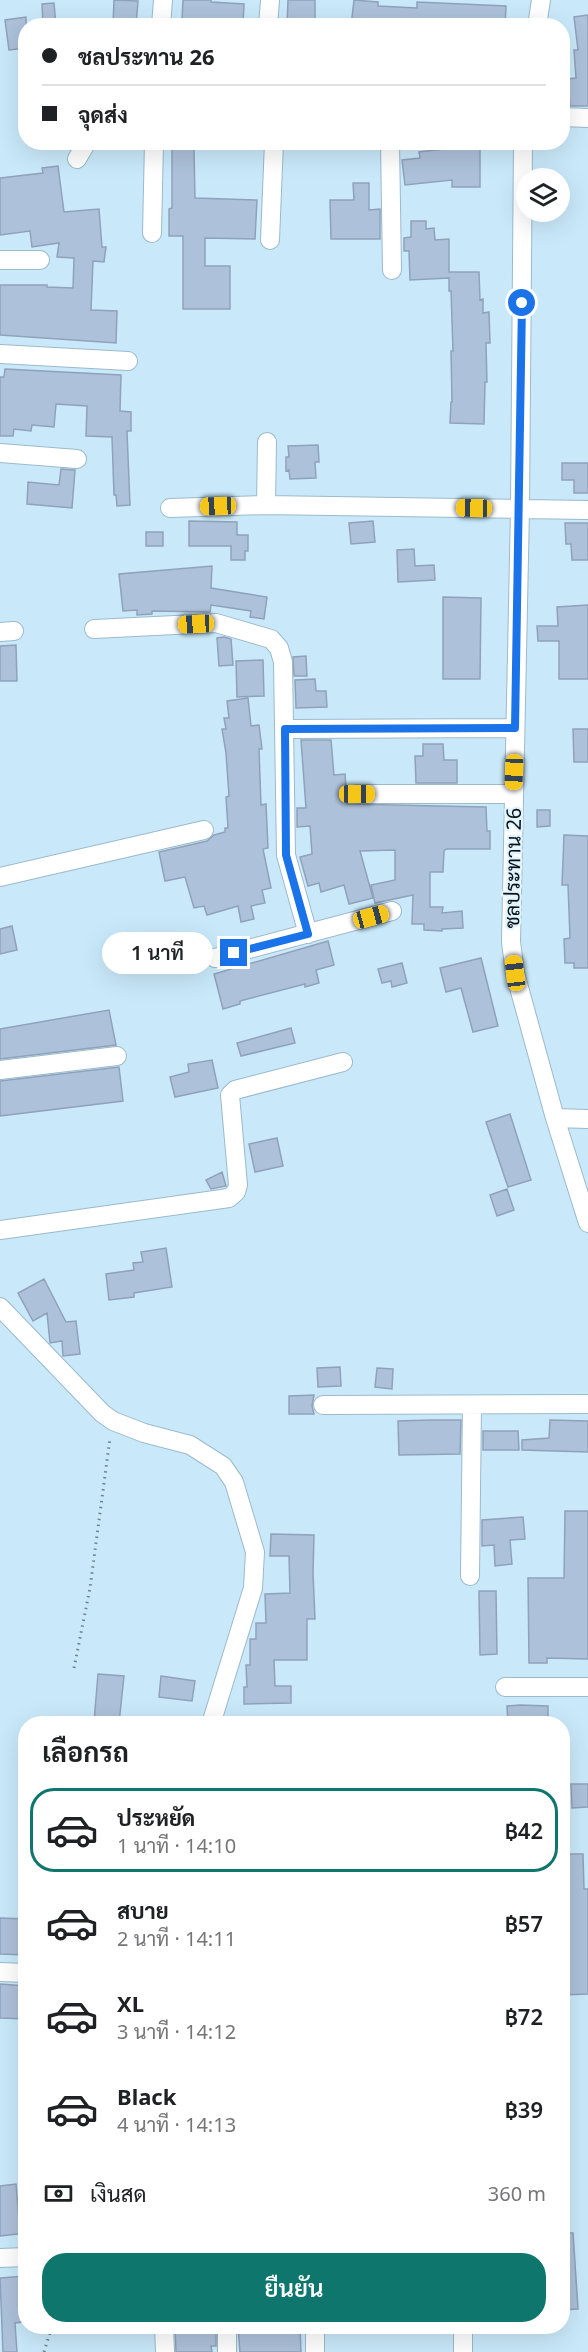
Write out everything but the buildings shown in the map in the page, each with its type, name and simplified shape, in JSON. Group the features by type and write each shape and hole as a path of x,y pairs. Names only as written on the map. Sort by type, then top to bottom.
{"street":[{"path":"162,18 163,0"},
{"path":"269,18 270,0"},
{"path":"536,0 541,0 538,18"},
{"path":"570,117 588,118"},
{"path":"77,159 82,150"},
{"path":"152,233 154,150"},
{"path":"270,240 274,150"},
{"path":"390,150 392,270"},
{"name":"ชลประทาน 26","path":"523,150 520,509 511,911 515,973 555,1118 588,1223"},
{"path":"0,260 40,260"},
{"path":"0,354 128,361"},
{"path":"266,505 267,442"},
{"path":"0,453 77,459"},
{"path":"170,508 266,505 588,510"},
{"path":"94,629 216,623 271,639 279,648 283,663 286,855 308,934"},
{"path":"285,729 515,728"},
{"path":"357,794 514,794"},
{"path":"0,877 204,830"},
{"path":"215,958 392,911"},
{"path":"0,1070 117,1056"},
{"path":"0,1230 229,1198 238,1189 230,1095 235,1090 343,1062"},
{"path":"555,1118 588,1119"},
{"path":"0,1307 102,1413 113,1421 144,1433 190,1445 223,1467 234,1482 255,1552 253,1588 213,1716"},
{"path":"323,1405 588,1404"},
{"path":"470,1576 472,1405"},
{"path":"506,1687 588,1687"},
{"path":"0,1972 18,1973"},
{"path":"0,2258 18,2257"},
{"path":"164,2334 165,2352"},
{"path":"227,2334 227,2352"},
{"path":"315,2334 315,2352"},
{"path":"463,2352 464,2334"}],"path":[{"path":"74,1668 90,1588 113,1421"},
{"path":"44,2352 50,2334"}],"route":[{"path":"234,953 308,934 286,855 285,729 515,728 522,303"}]}
